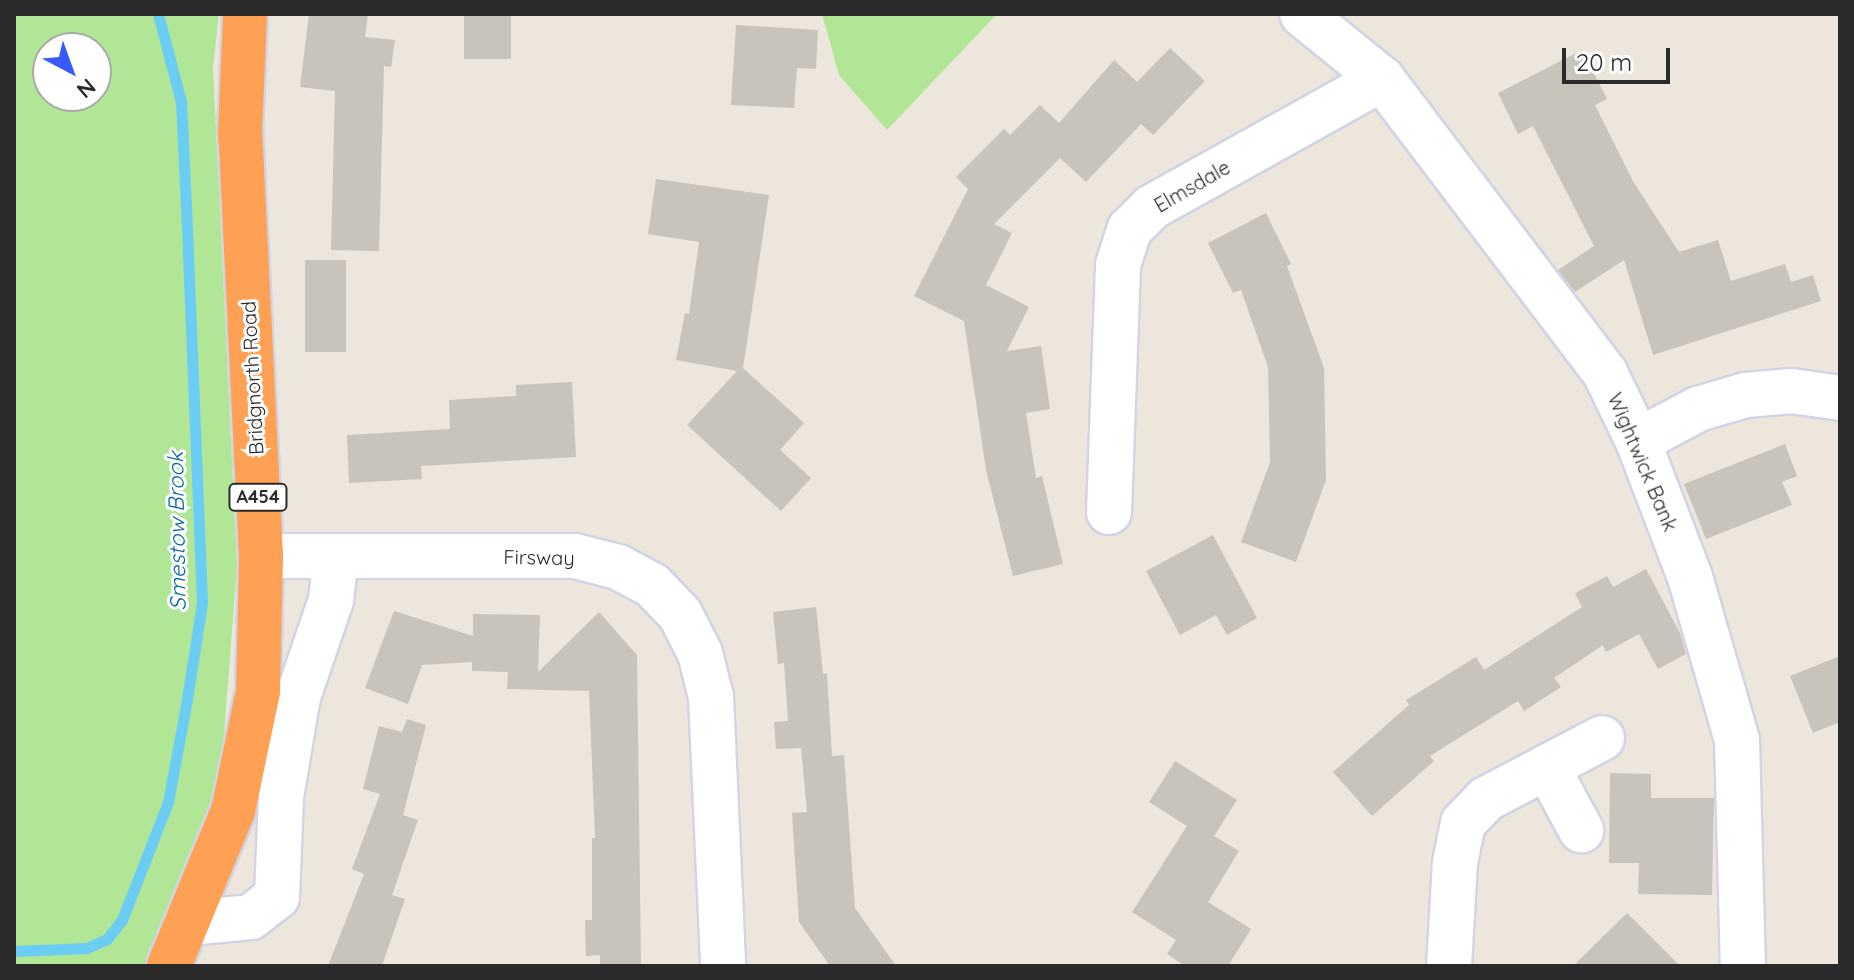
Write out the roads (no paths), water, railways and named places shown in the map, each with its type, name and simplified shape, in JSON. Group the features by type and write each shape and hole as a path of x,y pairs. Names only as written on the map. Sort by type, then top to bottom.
{"highway":[{"name":"Bridgnorth Road","path":"169,966 233,811 258,691 261,556 240,134 245,14"}],"street":[{"name":"Wightwick Bank","path":"1302,14 1382,79 1605,373 1638,441 1690,577 1737,740 1743,966"},
{"name":"Elmsdale","path":"1109,512 1118,265 1130,229 1152,207 1382,79"},
{"path":"1638,441 1698,409 1746,395 1792,391 1840,398"},
{"name":"Firsway","path":"261,556 575,556 618,567 652,585 680,614 693,640 711,697 723,966"},
{"path":"189,923 251,917 277,897 281,797 298,697 331,600 336,558"},
{"path":"1449,966 1455,863 1463,823 1486,799 1602,738"},
{"path":"1547,767 1581,830"}],"waterway":[{"name":"Smestow Brook","path":"14,951 87,948 107,939 122,920 168,802 202,603 181,102 158,14"}]}
